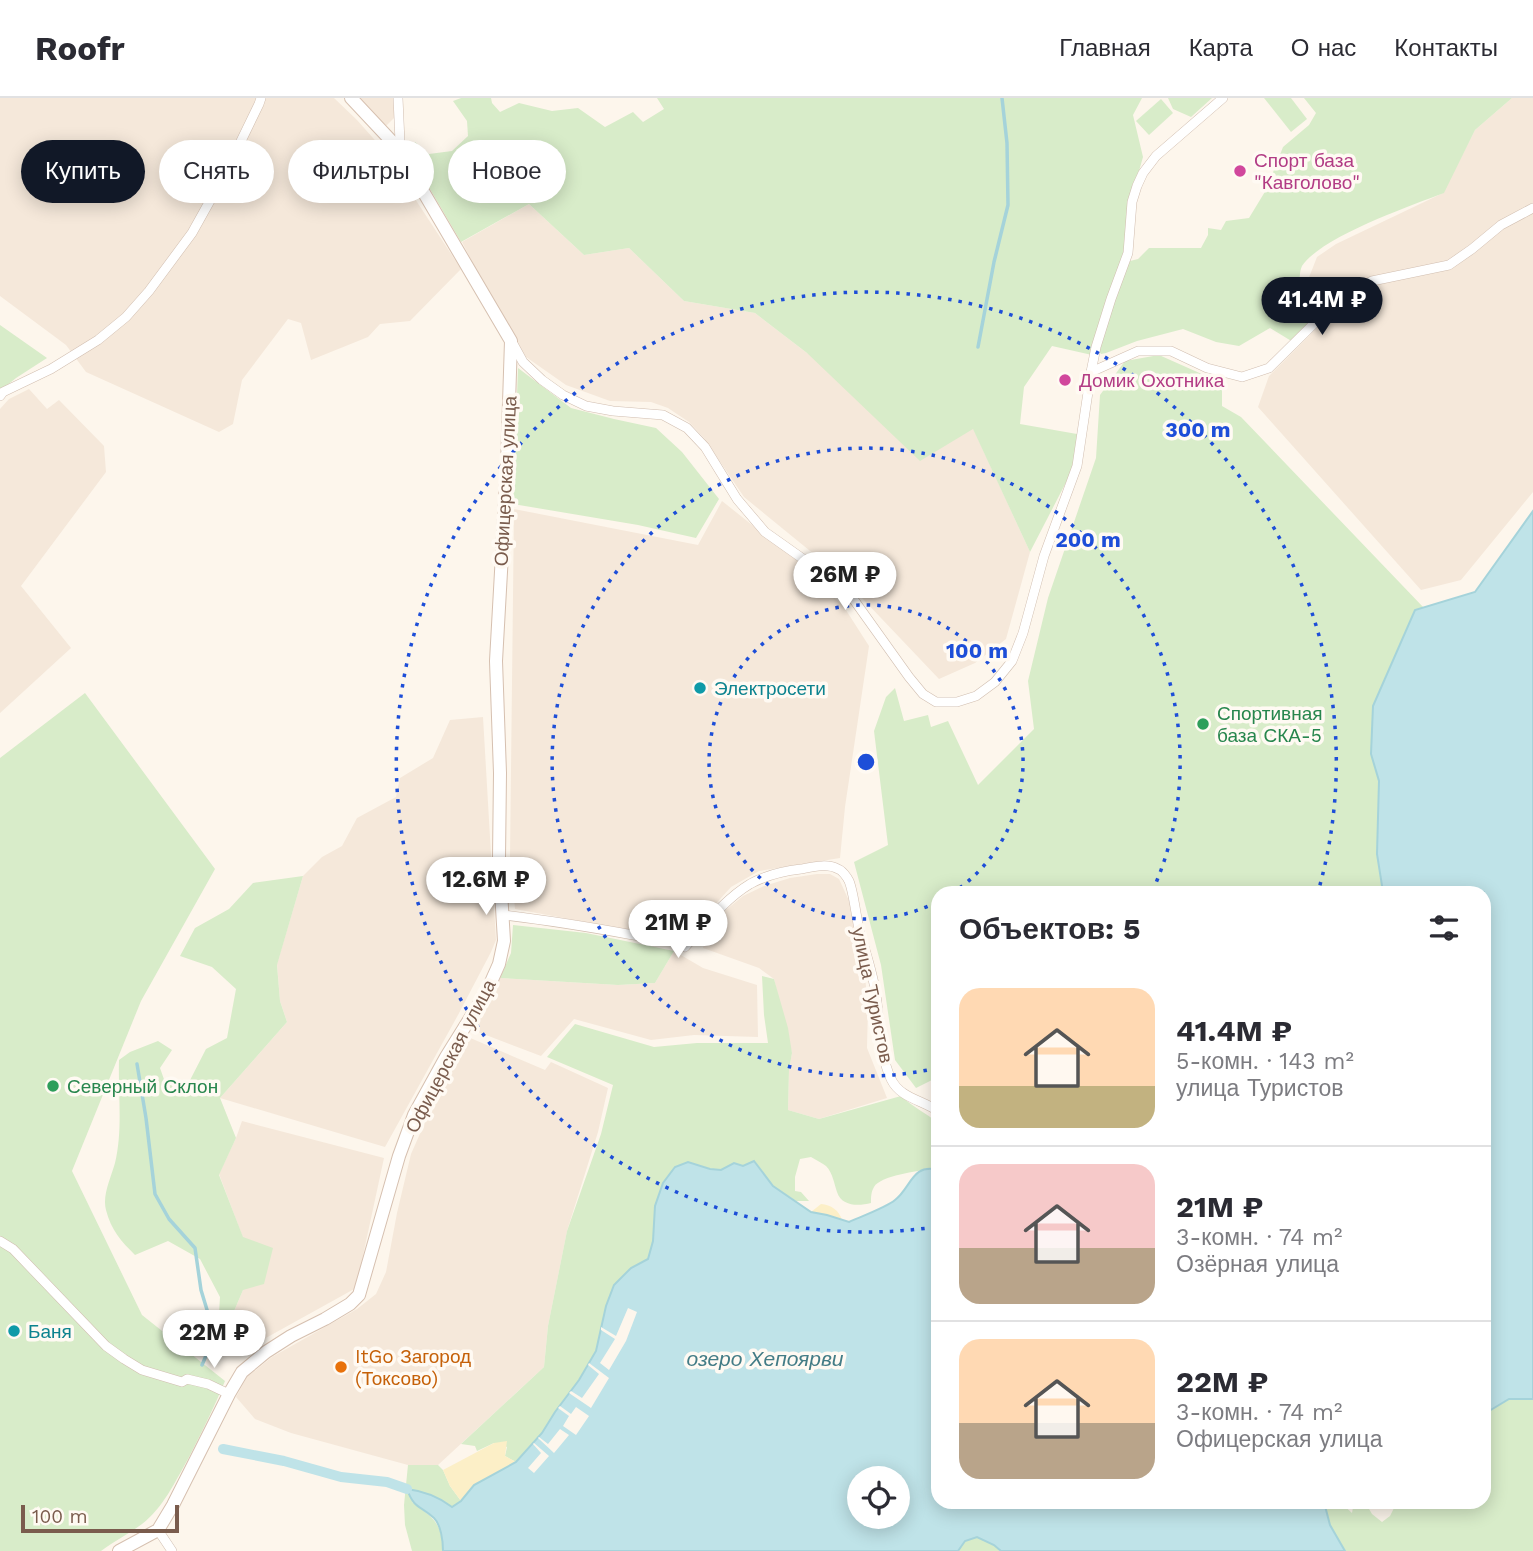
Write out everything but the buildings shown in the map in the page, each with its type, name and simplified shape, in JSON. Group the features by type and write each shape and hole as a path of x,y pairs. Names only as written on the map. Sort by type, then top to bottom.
{"street":[{"path":"0,396 98,340 126,317 149,291 192,233 226,172 261,98"},
{"path":"351,98 390,140"},
{"path":"398,98 400,140"},
{"path":"430,203 523,362 542,380 563,395 586,406 663,415 687,428 705,447 737,499 765,532 854,600 923,694 936,702 957,702 976,696 995,682 1012,661 1023,633 1044,556 1077,466 1096,347 1128,253 1132,202 1143,173 1156,156 1223,98"},
{"path":"1091,372 1138,351 1171,351 1207,368 1242,377 1269,368 1340,298 1372,281 1449,265 1501,225 1533,208"},
{"name":"Офицерская улица","path":"158,1530 242,1372 265,1352 325,1319 359,1295 399,1156 414,1115 487,991 499,964 504,941 499,858 500,773 496,661 511,341"},
{"name":"улица Туристов","path":"503,915 616,932 685,947 734,896 751,884 772,875 801,869 827,866 839,869 848,880 860,934 871,965 884,1061 899,1090 931,1107"},
{"path":"0,1241 13,1249 106,1346 124,1359 142,1370 182,1382 187,1379 208,1384 227,1398"},
{"path":"119,1551 158,1530 172,1551"}],"shaded area":[{"path":"0,98 334,98 375,140 288,140 288,203 418,203 461,269 410,321 380,324 368,337 311,360 301,323 288,319 242,380 233,424 219,432 86,372 66,345 0,296"},
{"path":"353,98 393,98 395,117 385,127"},
{"path":"1512,98 1533,98 1533,492 1461,580 1421,590 1258,407 1269,376 1333,312 1326,297 1306,285 1317,257 1336,244 1443,193 1475,130"},
{"path":"529,204 584,255 629,248 684,301 755,313 807,353 973,428 1030,552 1006,639 975,663 939,679 842,577 744,497 704,438 689,422 668,408 651,402 610,401 566,385 526,357 501,318 462,242"},
{"path":"29,389 47,409 59,400 104,446 106,472 21,586 71,648 0,713 0,409 9,399"},
{"path":"722,501 800,563 844,607 869,646 840,858 759,871 731,887 683,940 515,909 510,857 514,509 698,545"},
{"path":"483,717 496,940 385,1147 220,1098 287,1022 280,1001 277,964 303,876 322,857 342,846 357,818 396,797 400,778 433,758 450,720"},
{"path":"830,874 839,879 851,905 855,941 864,966 868,1007 867,1048 887,1098 819,1119 788,1110 792,1053 774,979 759,968 703,948 710,923 743,896 790,878"},
{"path":"674,951 703,968 757,985 758,1037 694,1035 651,1040 574,1019 541,1056 473,1030 500,978 618,985 655,983"},
{"path":"468,1037 545,1070 551,1062 608,1088 598,1132 567,1231 548,1326 544,1367 438,1465 408,1465 291,1433 255,1419 236,1397 247,1377 272,1357 357,1309 376,1294 386,1272 411,1154 438,1093"},
{"path":"242,1121 384,1158 356,1288 264,1339 229,1336 226,1330 243,1290 243,1238 219,1174"}],"green space":[{"path":"461,98 491,98 500,112 519,103 552,111 578,108 605,127 633,112 643,122 664,109 657,98 1142,98 1133,115 1143,157 1127,213 1129,239 1092,355 1052,346 1024,387 1020,424 1077,434 1075,465 1030,552 973,429 920,461 807,353 755,313 684,301 629,248 584,255 529,204 461,242 434,196 434,153 448,152 448,203 566,203 566,140 464,140 468,136 467,121 453,101"},
{"path":"1168,98 1212,98 1191,117 1173,109"},
{"path":"1264,98 1291,98 1307,119 1291,132"},
{"path":"1304,98 1512,98 1475,130 1444,193 1346,234 1327,244 1302,266 1299,288 1328,307 1293,342 1270,328 1239,346 1216,342 1183,329 1101,354 1099,351 1113,300 1130,261 1138,259 1149,248 1201,248 1208,235 1208,228 1221,230 1226,221 1249,218 1266,190 1283,147 1309,125 1316,113"},
{"path":"1161,99 1173,113 1149,135 1136,121"},
{"path":"0,325 47,358 0,391"},
{"name":"Спортивная база СКА-5","path":"1159,355 1222,383 1222,406 1241,417 1424,608 1415,610 1371,754 1379,781 1377,854 1382,886 931,886 931,1080 916,1088 895,1060 881,965 854,862 888,845 874,731 886,697 895,688 904,721 928,715 931,727 948,721 978,785 1034,729 1028,681 1048,598 1096,458 1100,395 1125,361"},
{"path":"518,368 571,408 656,428 682,452 719,499 696,538 638,525 513,504"},
{"name":"Северный Склон","path":"85,693 215,869 141,1001 72,1171 142,1315 225,1381 203,1430 173,1485 156,1510 142,1524 101,1551 0,1551 0,758"},
{"path":"303,876 277,965 280,1001 287,1022 220,1098 236,1138 219,1175 243,1237 273,1248 264,1284 243,1290 226,1330 229,1336 217,1347 220,1297 200,1259 168,1241 135,1255 117,1235 108,1217 105,1199 119,1138 119,1060 130,1052 158,1041 172,1050 160,1068 166,1085 187,1086 206,1049 227,1038 236,989 212,967 180,956 195,928 229,909 253,883"},
{"path":"513,925 586,933 674,951 655,983 618,985 500,978 511,953"},
{"path":"762,976 774,979 788,1028 792,1053 788,1110 819,1119 901,1096 931,1118 931,1168 884,1180 874,1187 871,1203 856,1205 839,1197 828,1169 811,1157 800,1159 795,1177 795,1191 801,1192 809,1201 796,1201 773,1186 754,1161 743,1166 734,1164 721,1170 688,1162 655,1206 653,1241 648,1259 631,1268 606,1306 596,1351 542,1433 516,1462 505,1456 507,1447 494,1443 477,1451 475,1446 461,1444 544,1367 548,1326 567,1231 601,1134 613,1085 547,1057 575,1024 654,1047 697,1043 768,1043"},
{"path":"1509,1399 1533,1400 1533,1551 1345,1551 1330,1525 1326,1509 1348,1509 1352,1513 1353,1509 1369,1509 1382,1522 1394,1509 1491,1509 1491,1410"},
{"path":"408,1465 438,1465 461,1501 452,1507 412,1502 435,1522 441,1533 443,1551 412,1551 405,1525 404,1505"},
{"path":"977,1537 1001,1551 958,1551 965,1541"}],"sand":[{"path":"821,1204 834,1209 842,1220 811,1212"},
{"path":"507,1441 505,1456 516,1462 474,1485 461,1501 443,1470 494,1443"}],"water":[{"path":"1533,511 1533,1399 1509,1399 1491,1410 1491,886 1382,886 1377,854 1379,781 1371,754 1373,706 1415,610 1475,592"},
{"name":"озеро Хепоярви","path":"754,1161 773,1186 811,1212 849,1222 891,1203 917,1173 931,1169 931,1509 1326,1509 1330,1525 1345,1551 1001,1551 977,1537 965,1541 958,1551 443,1551 441,1533 436,1521 415,1504 407,1489 431,1495 452,1507 461,1501 474,1485 516,1462 542,1433 596,1351 606,1306 614,1285 631,1268 648,1259 653,1241 655,1206 663,1183 675,1167 688,1162 721,1170 734,1163 743,1166"}],"pier":[{"path":"628,1308 637,1312 626,1341 609,1370 600,1363 615,1339 601,1330 601,1327 616,1336"},
{"path":"589,1363 609,1378 591,1408 569,1393 571,1391 582,1398 599,1374"},
{"path":"560,1406 571,1414 576,1407 589,1416 576,1435 563,1426 569,1416 558,1408"},
{"path":"560,1429 569,1435 554,1453 538,1438 548,1444"},
{"path":"534,1443 549,1456 534,1473 528,1468 541,1453"}],"waterway":[{"path":"978,347 1008,205 1007,143 1002,98"},
{"path":"137,1064 155,1194 169,1219 195,1248 201,1290 211,1323 211,1344 202,1365"},
{"path":"223,1449 284,1461 341,1477 387,1482 407,1489"}],"place":[{"name":"Спорт база \"Кавголово\"","path":"1240,171"},
{"name":"Домик Охотника","path":"1065,380"},
{"name":"Электросети","path":"700,688"},
{"name":"Спортивная база СКА-5","path":"1203,724"},
{"name":"Северный Склон","path":"53,1086"},
{"name":"Баня","path":"14,1331"},
{"name":"ItGo Загород (Токсово)","path":"341,1367"}]}
